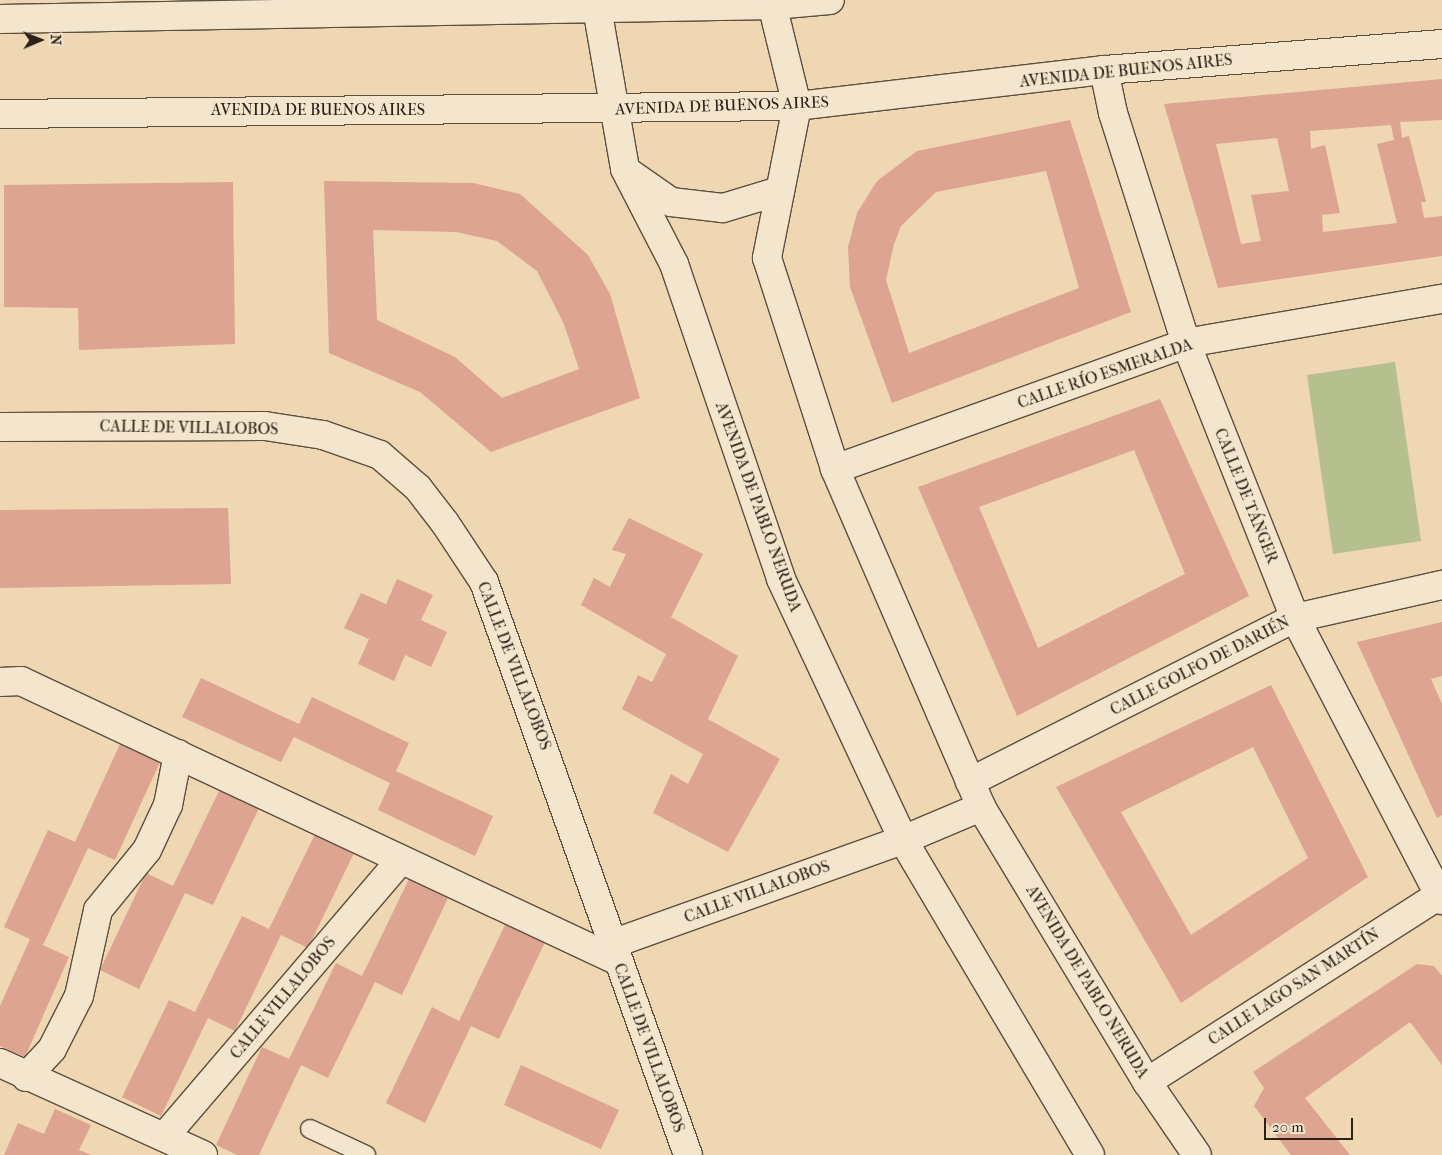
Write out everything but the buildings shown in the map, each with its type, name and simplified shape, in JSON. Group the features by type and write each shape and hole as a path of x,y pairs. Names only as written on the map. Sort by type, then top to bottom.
{"street":[{"path":"0,19 830,0"},
{"path":"773,2 797,106"},
{"name":"AVENIDA DE PABLO NERUDA","path":"598,4 613,110 625,169 674,264 781,579 903,840 1090,1155"},
{"name":"AVENIDA DE BUENOS AIRES","path":"0,114 613,110 797,106 1104,70 1442,44"},
{"name":"CALLE DE TÁNGER","path":"1104,70 1112,113 1186,343 1295,618 1441,896"},
{"name":"AVENIDA DE PABLO NERUDA","path":"797,106 767,258 835,468 981,807 1147,1082 1197,1155"},
{"path":"625,169 671,202 724,208 779,191"},
{"name":"CALLE RÍO ESMERALDA","path":"835,468 1186,343 1442,299"},
{"name":"CALLE DE VILLALOBOS","path":"0,427 265,426 323,435 380,456 418,488 445,523 484,582 688,1155"},
{"name":"CALLE GOLFO DE DARIÉN","path":"970,782 1295,618 1442,584"},
{"path":"0,682 22,681 401,860 615,953"},
{"path":"26,1077 52,1049 79,996 98,910 147,850 168,805 178,754"},
{"path":"903,840 981,807"},
{"name":"CALLE VILLALOBOS","path":"615,953 903,840"},
{"name":"CALLE VILLALOBOS","path":"165,1136 401,860"},
{"name":"CALLE LAGO SAN MARTÍN","path":"1147,1082 1441,896"},
{"path":"0,1064 26,1077 165,1136 203,1155"}],"lane":[{"path":"310,1129 366,1155"}],"green space":[{"path":"1395,362 1421,541 1333,554 1307,375"}]}
